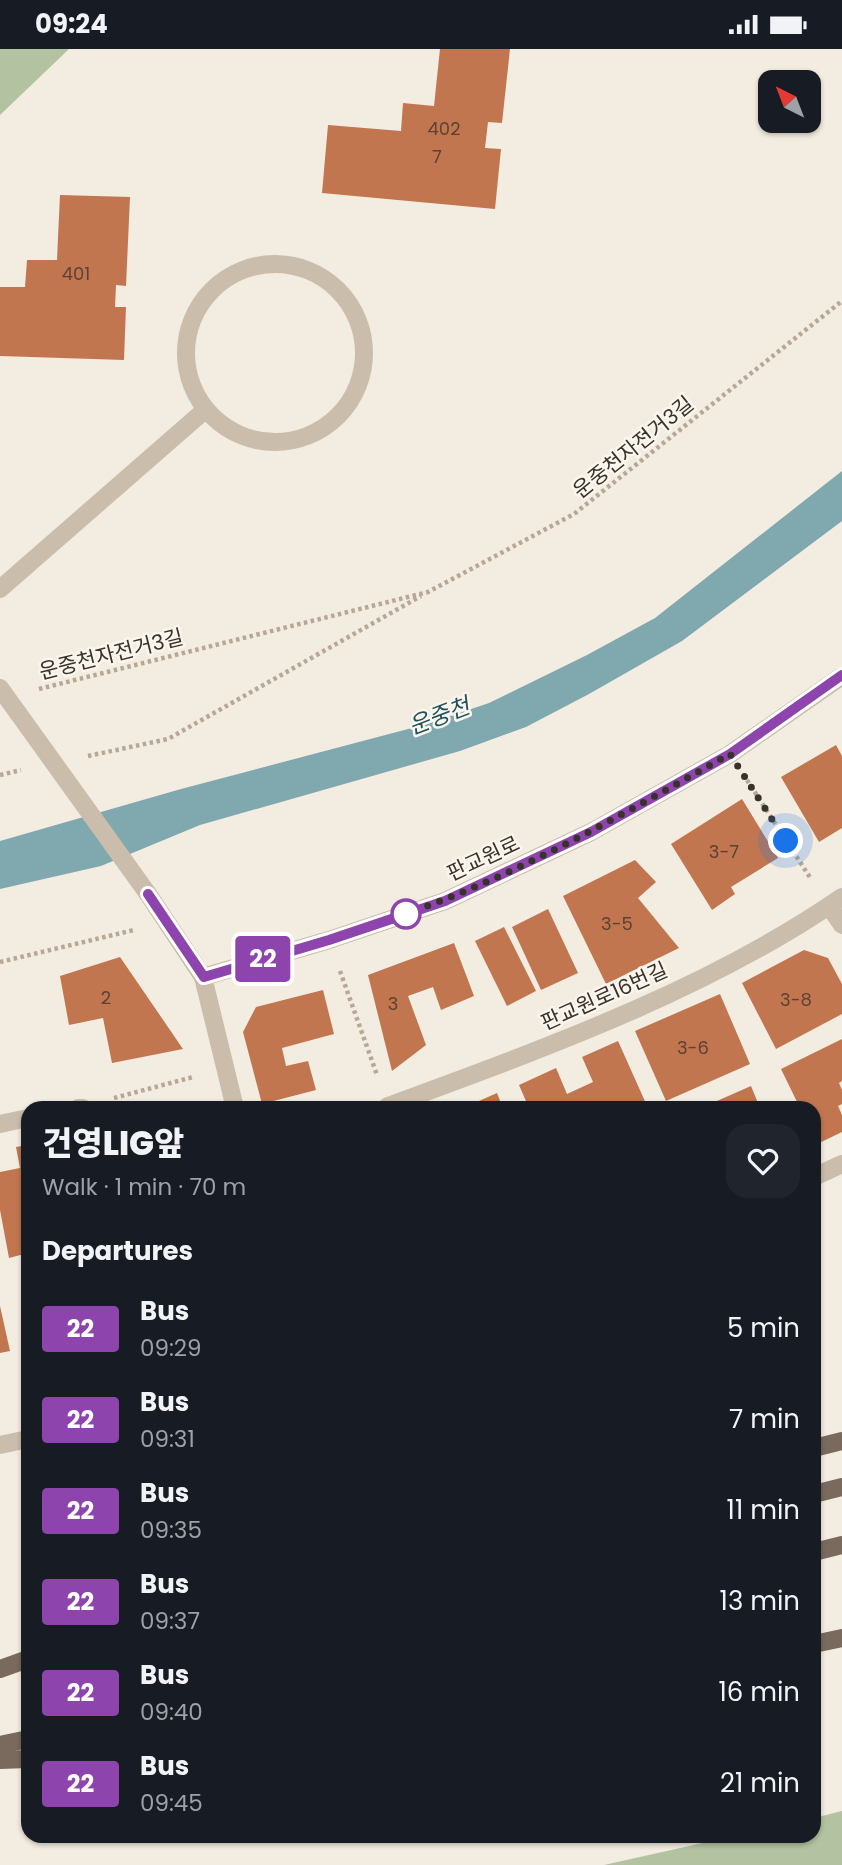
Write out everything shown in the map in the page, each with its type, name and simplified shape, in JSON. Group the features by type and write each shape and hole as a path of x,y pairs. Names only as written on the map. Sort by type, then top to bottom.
{"main road":[{"path":"821,1446 842,1441"},
{"path":"821,1492 842,1487"},
{"path":"821,1550 842,1545"},
{"path":"821,1643 842,1639"},
{"path":"0,1669 21,1662"},
{"path":"0,1678 21,1674"},
{"path":"0,1745 21,1740"},
{"path":"0,1760 21,1759"}],"street":[{"path":"272,263 300,266 326,278 347,298 360,325 365,356 358,386 342,412 318,432 289,442 257,441 228,430 205,410 191,385 185,358 188,329 200,303 219,282 244,268 272,263"},
{"path":"0,589 205,410"},
{"name":"판교원로","path":"204,977 329,940 457,895 591,832 730,754 842,675"},
{"path":"3,692 204,977 233,1101"},
{"path":"835,901 842,925"},
{"name":"판교원로16번길","path":"404,1101 551,1045 653,1001 742,956 835,901"},
{"path":"0,1124 21,1120"},
{"path":"821,1174 842,1164"},
{"path":"0,1445 21,1440"}],"path":[{"name":"운중천자전거3길","path":"77,758 167,739 428,592 574,514 842,300"},
{"name":"운중천자전거3길","path":"3,692 428,592"},
{"path":"730,754 835,901"},
{"path":"0,775 26,769"},
{"path":"0,962 165,923"},
{"path":"329,940 386,1101"},
{"path":"103,1101 225,1068"}],"green space":[{"path":"0,49 69,49 0,115"},
{"path":"842,1811 842,1865 604,1865 703,1843 821,1843 821,1816"}],"water":[{"path":"842,471 842,521 682,641 526,727 460,751 200,825 101,866 0,889 0,841 181,789 427,724 489,703 587,655 655,618"}],"building":[{"path":"440,49 510,49 502,123 488,122 485,148 501,149 495,209 322,193 328,125 401,131 403,103 434,106"},
{"path":"60,195 130,197 126,286 116,285 115,307 126,307 124,360 0,356 0,287 25,287 27,260 57,260"},
{"path":"836,745 842,756 842,828 819,842 781,777"},
{"path":"742,799 778,858 731,887 735,894 712,910 671,844"},
{"path":"635,860 656,882 638,898 679,948 606,984 563,896"},
{"path":"548,909 578,973 541,990 512,927"},
{"path":"504,927 536,991 507,1006 475,941"},
{"path":"454,943 474,996 441,1010 433,987 408,996 426,1045 392,1071 368,975"},
{"path":"804,950 828,958 842,984 842,1014 776,1049 742,983"},
{"path":"120,957 183,1049 112,1063 103,1018 69,1025 60,976"},
{"path":"323,990 334,1034 282,1048 286,1066 308,1061 316,1090 274,1101 261,1101 243,1032 256,1007"},
{"path":"720,994 750,1064 666,1101 635,1031"},
{"path":"842,1039 842,1081 839,1083 842,1104 838,1106 842,1115 842,1132 821,1142 821,1101 797,1101 781,1069"},
{"path":"618,1041 645,1101 526,1101 519,1085 556,1068 567,1094 593,1082 582,1057"},
{"path":"751,1086 757,1101 717,1101"},
{"path":"497,1093 500,1101 479,1101"},
{"path":"21,1146 21,1255 9,1258 0,1210 0,1172 20,1168 16,1147"},
{"path":"0,1306 10,1351 0,1353"}],"bus line":[{"name":"22","path":"148,894 165,923 204,977 329,940 445,901 591,832 730,754 842,675"}],"route":[{"path":"406,914 399,916 445,901 591,832 730,754 786,841"}],"water label":[{"name":"운중천","path":"439,716"}]}
